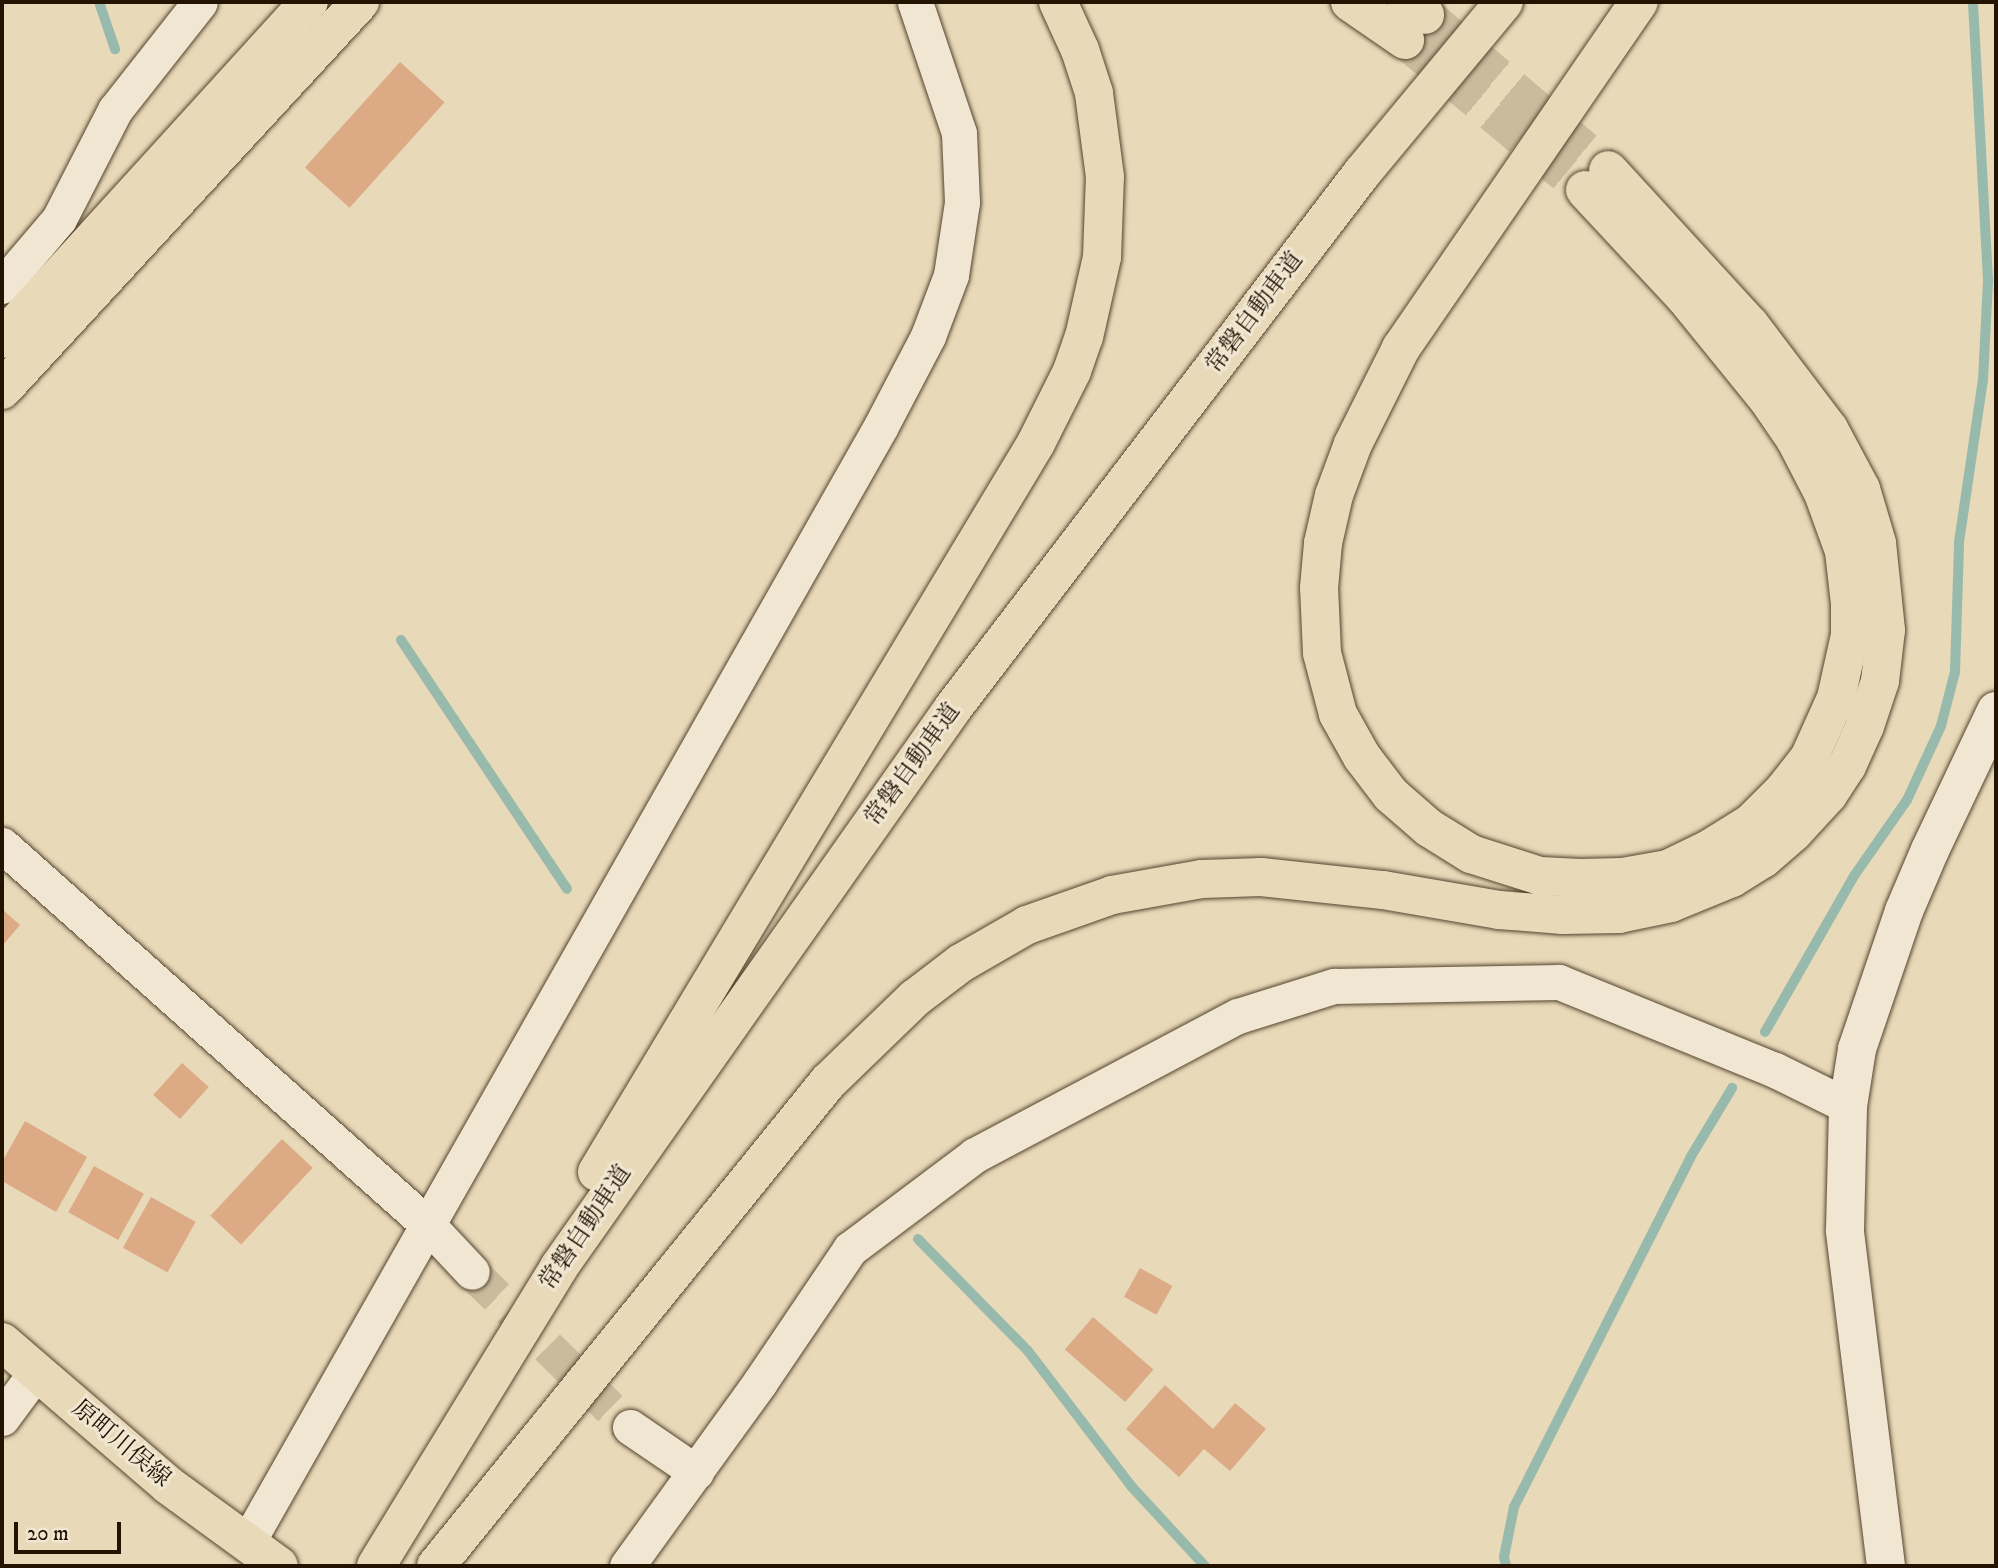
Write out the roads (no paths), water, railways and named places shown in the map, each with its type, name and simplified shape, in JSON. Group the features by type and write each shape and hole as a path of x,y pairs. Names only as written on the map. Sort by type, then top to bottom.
{"main road":[{"path":"2,339 309,2"},
{"path":"2,390 359,2"},
{"path":"473,1402 619,1131 893,684 1036,443 1072,371 1084,337 1102,257 1105,177 1094,93 1080,50 1058,2"},
{"path":"1350,2 1412,19"},
{"name":"常磐自動車道","path":"376,1566 473,1402 558,1267 953,708 1362,173 1504,2"},
{"path":"436,1566 828,1082 915,998 961,963 1027,925 1112,895 1202,879 1261,877 1383,890 1499,910 1563,915 1619,914 1671,903 1732,878 1763,859 1793,833 1828,795 1847,766 1865,726 1880,681 1886,630 1877,544 1861,489 1829,429 1750,325 1597,180 1684,296 1769,401 1795,439 1823,492 1844,551 1850,604 1850,635 1836,698 1809,758 1784,790 1751,823 1709,849 1668,869 1623,877 1540,876 1471,854 1429,828 1391,795 1362,757 1338,715 1322,653 1319,588 1323,542 1334,495 1353,444 1401,348 1639,2"},
{"name":"原町川俣線","path":"2,1342 168,1485 279,1566"}],"street":[{"path":"2,286 59,219 115,110 200,2"},
{"path":"247,1543 881,426 928,336 951,275 962,202 959,133 915,2"},
{"path":"1886,1566 1845,1230 1844,1163 1848,1106 1857,1049 1904,911 1996,711"},
{"path":"2,845 428,1225 472,1272"},
{"path":"627,1566 696,1472 850,1249 975,1155 1250,1013 1334,986 1559,982 1775,1070 1848,1106"},
{"path":"2,1418 36,1373"},
{"path":"630,1427 696,1472"}],"waterway":[{"path":"99,2 115,49"},
{"path":"1765,1032 1854,876 1907,800 1941,726 1955,672 1959,542 1983,380 1988,280 1973,2"},
{"path":"401,640 567,889"},
{"path":"1506,1566 1504,1557 1514,1507 1690,1158 1732,1088"},
{"path":"918,1239 1028,1351 1132,1487 1205,1566"}],"tunnel":[{"path":"1425,15 1608,170"},
{"path":"1405,40 1585,190"},
{"path":"472,1272 630,1427"}]}
